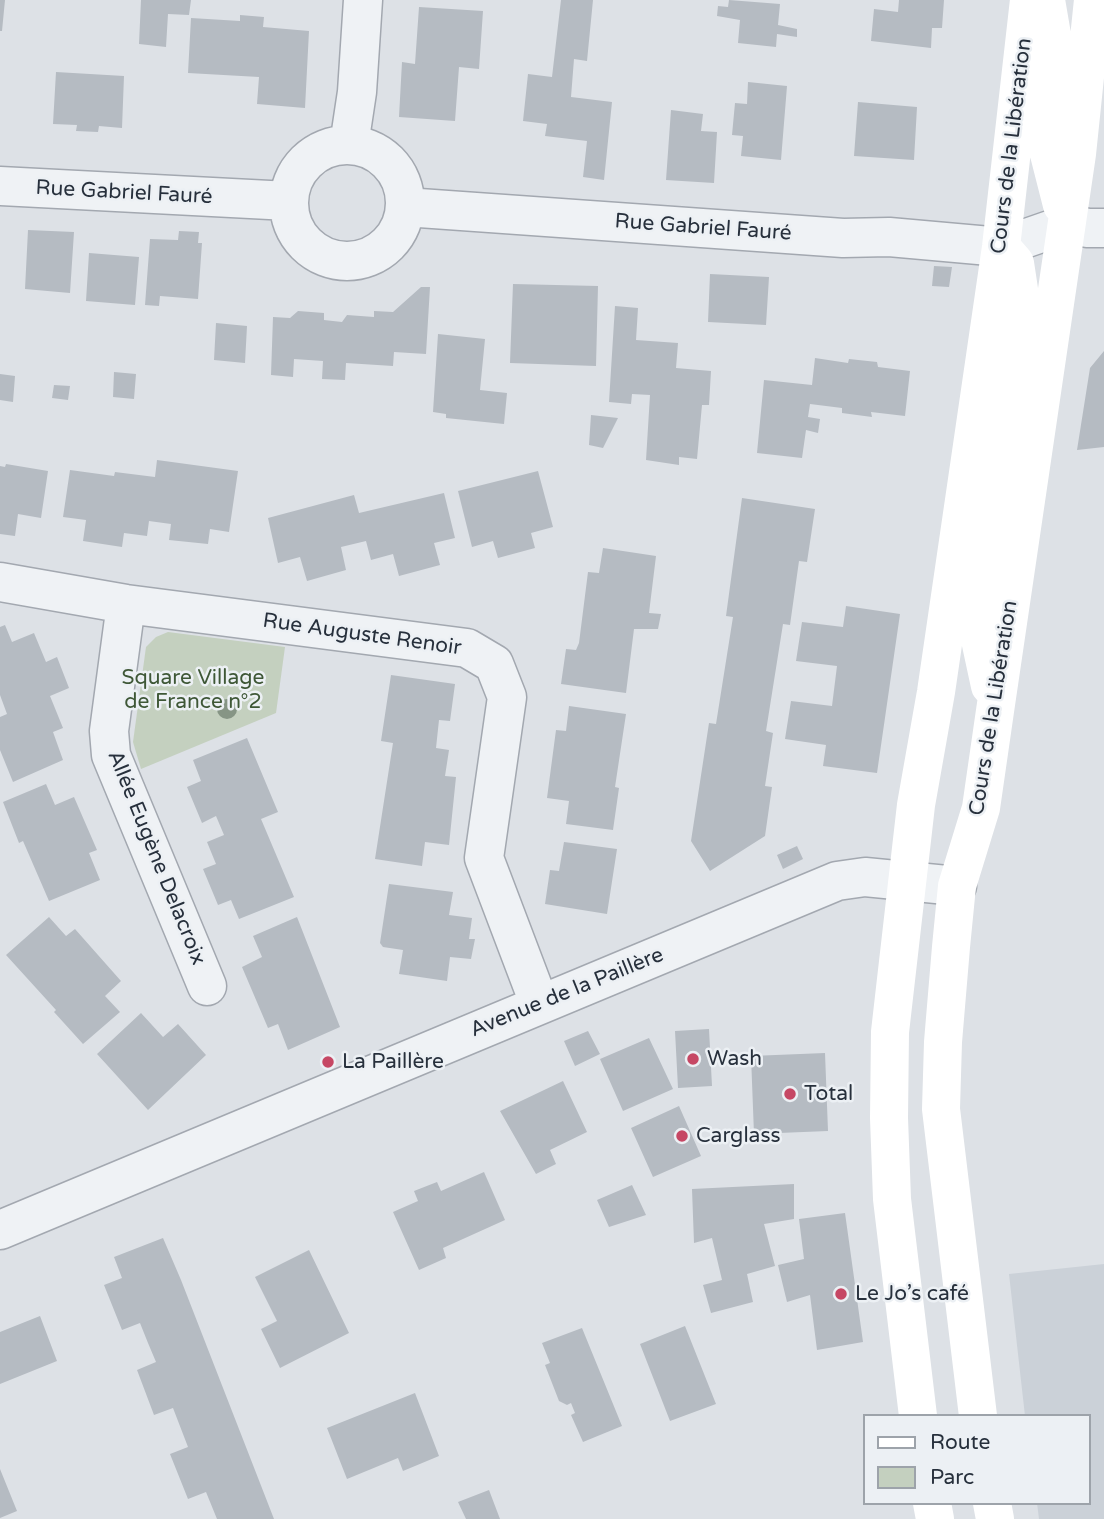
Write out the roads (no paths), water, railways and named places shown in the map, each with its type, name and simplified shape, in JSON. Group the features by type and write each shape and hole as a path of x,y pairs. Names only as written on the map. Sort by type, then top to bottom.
{"main road":[{"name":"Cours de la Libération","path":"918,1414 894,1226 889,1118 890,1032 906,881 1001,247 1029,0"},
{"path":"1046,0 1052,35 1053,85 1048,150 1067,225"},
{"path":"1080,0 1088,48"},
{"name":"Cours de la Libération","path":"978,1414 941,1109 943,1042 957,886 981,808 1067,225 1093,0"},
{"path":"995,711 976,621 1020,296 1015,263 1001,247"}],"street":[{"path":"349,145 357,92 363,0"},
{"path":"349,145 367,148 384,158 396,171 403,188 405,207 400,226 389,243 373,255 354,260 334,259 316,251 301,238 292,221 289,201 292,183 301,167 314,155 331,147 349,145"},
{"name":"Rue Gabriel Fauré","path":"0,186 289,201"},
{"name":"Rue Gabriel Fauré","path":"405,207 843,238 890,237 1001,247"},
{"path":"1001,247 1067,225 1104,228"},
{"name":"Rue Auguste Renoir","path":"0,582 126,604 467,648 494,664 507,697 484,858 539,1003"},
{"name":"Allée Eugène Delacroix","path":"126,604 109,732 111,755 207,986"},
{"name":"Avenue de la Paillère","path":"0,1230 837,881 865,877 957,886"}],"place":[{"name":"Wash","path":"693,1059"},
{"name":"La Paillère","path":"328,1062"},
{"name":"Total","path":"790,1094"},
{"name":"Carglass","path":"682,1136"},
{"name":"Le Jo’s café","path":"841,1294"}],"park label":[{"name":"Square Village de France n°2","path":"193,690"}]}
